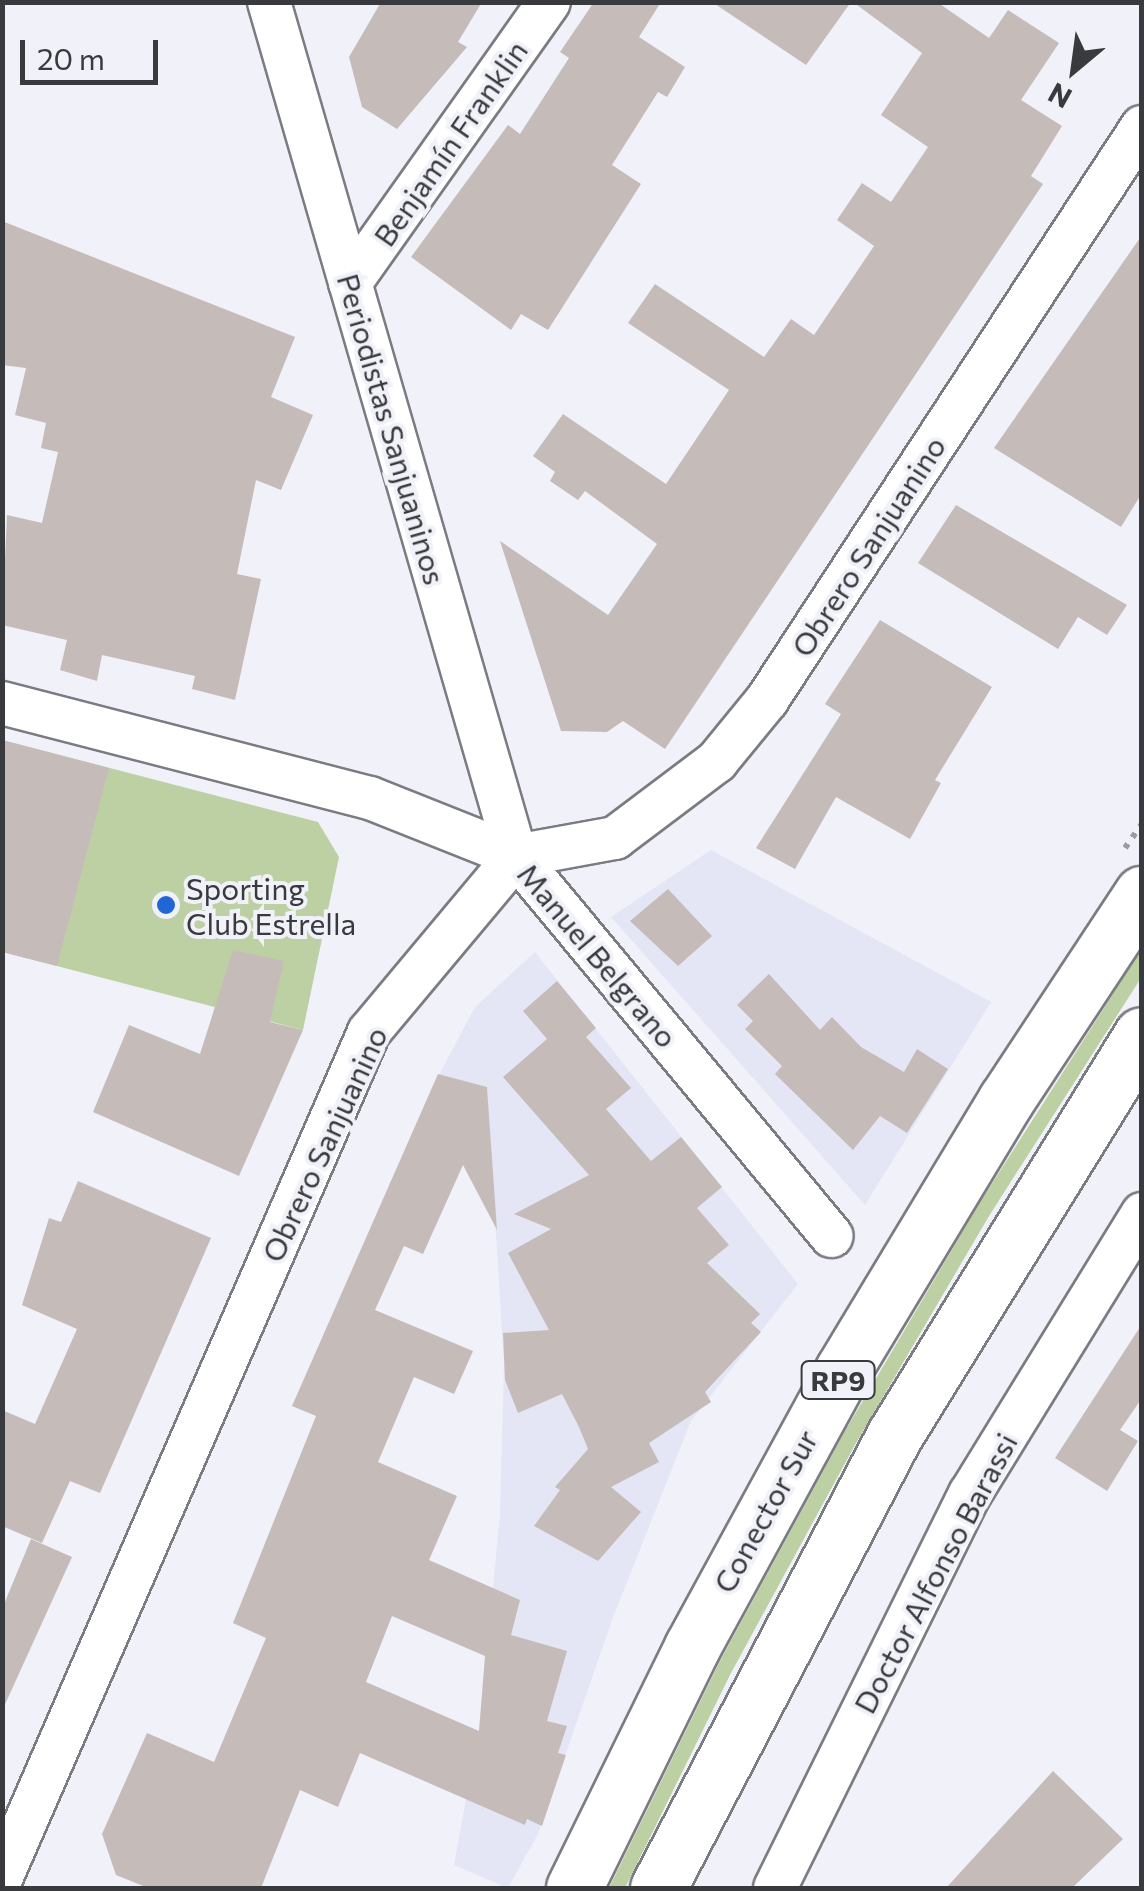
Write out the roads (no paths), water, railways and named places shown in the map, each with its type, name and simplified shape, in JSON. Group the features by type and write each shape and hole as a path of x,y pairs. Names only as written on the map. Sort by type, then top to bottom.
{"main road":[{"name":"Conector Sur","path":"574,1888 692,1647 817,1416 1006,1100 1142,894"},
{"name":"RP9","path":"658,1888 911,1406 1142,1035"}],"street":[{"name":"Periodistas Sanjuaninos","path":"268,2 516,856"},
{"name":"Benjamín Franklin","path":"350,283 549,2"},
{"name":"Obrero Sanjuanino","path":"2,1876 369,1032 516,856 615,838 717,761 767,700 1142,127"},
{"name":"Manuel Belgrano","path":"2,703 370,798 516,856 832,1236"},
{"name":"Doctor Alfonso Barassi","path":"775,1888 970,1494 1142,1214"}],"place":[{"name":"Sporting Club Estrella","path":"166,905"}]}
